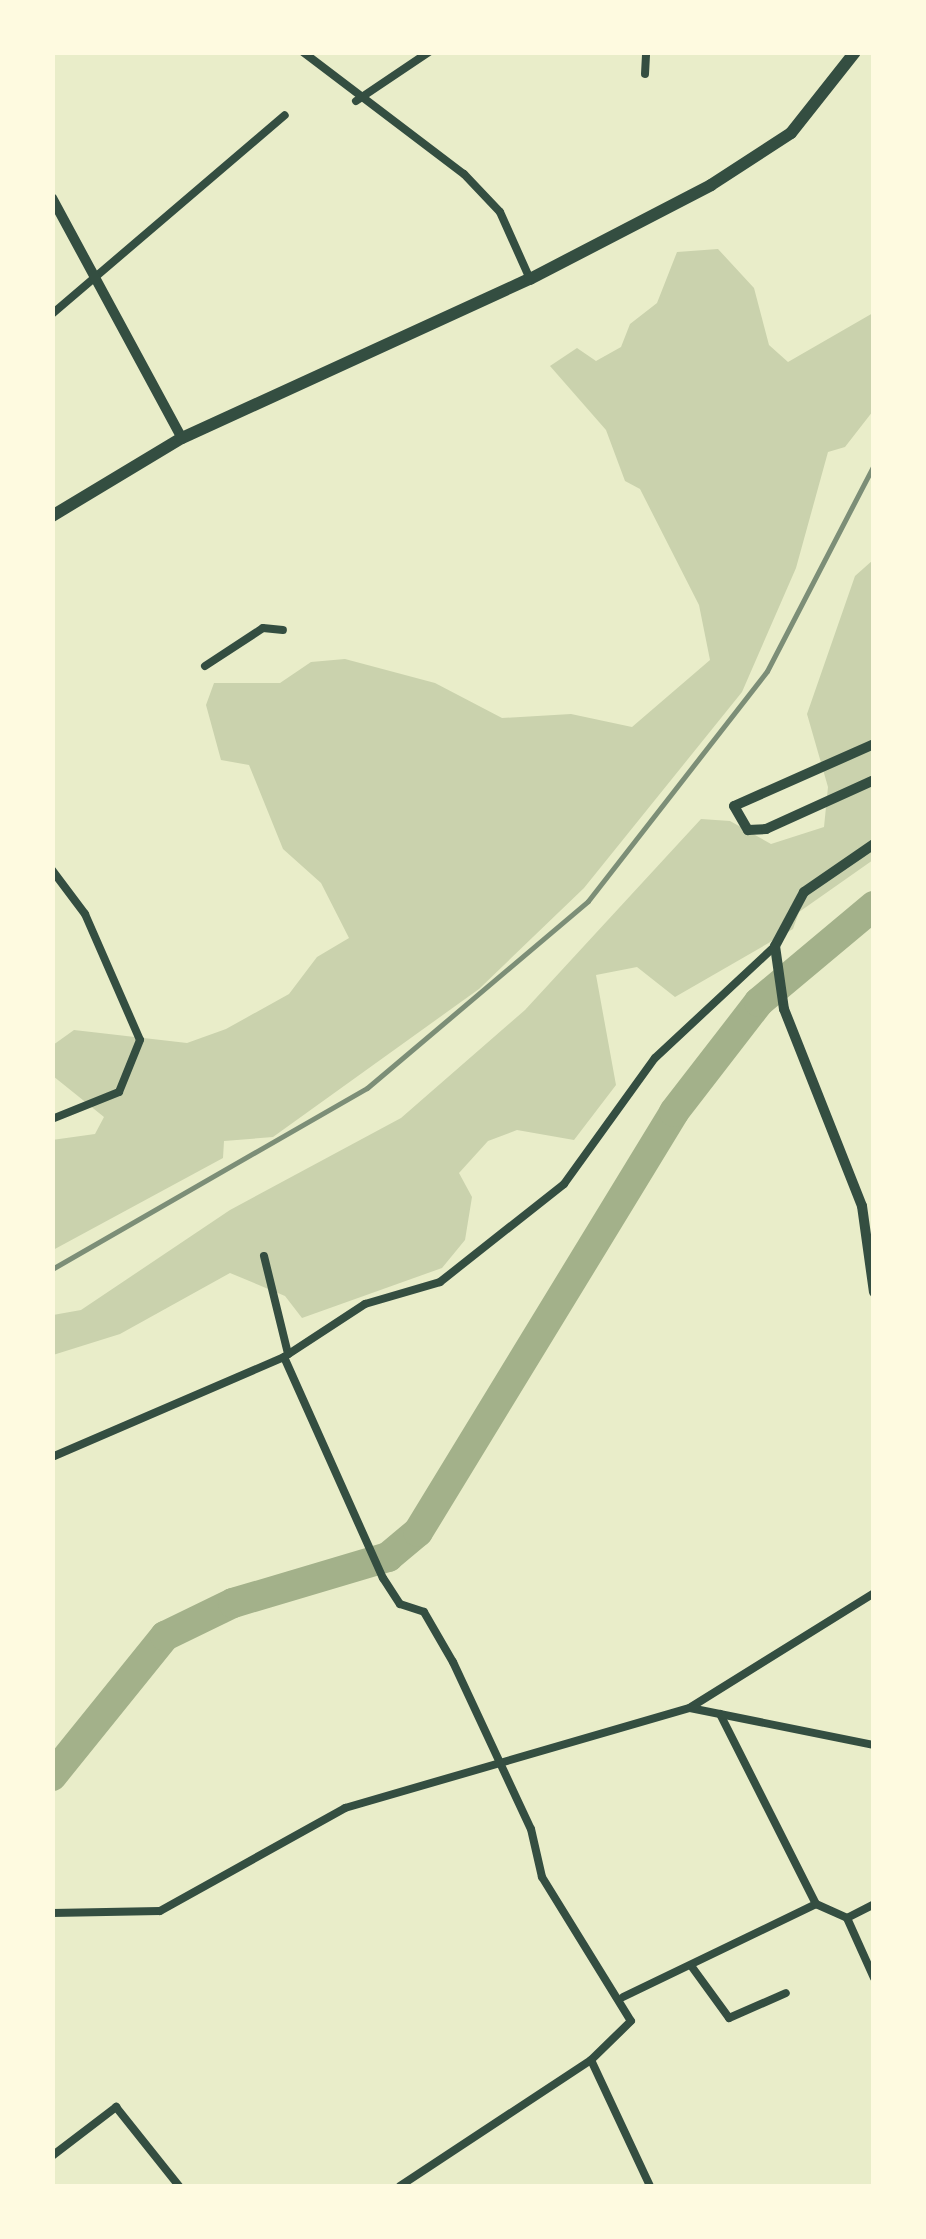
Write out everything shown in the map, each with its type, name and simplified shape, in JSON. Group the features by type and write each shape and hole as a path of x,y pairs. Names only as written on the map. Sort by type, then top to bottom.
{"main road":[{"path":"52,516 182,438 530,279 767,152 814,109 855,52"}],"street":[{"path":"303,52 356,101 464,174 500,212 530,279"},
{"path":"356,101 429,52"},
{"path":"645,74 646,52"},
{"path":"52,314 96,284 285,115"},
{"path":"52,198 182,438"},
{"path":"206,666 263,628 283,630"},
{"path":"874,744 734,806 748,830 766,828 874,780"},
{"path":"52,1457 286,1356 365,1304 440,1282 539,1206 655,1058 775,946 804,892 874,844"},
{"path":"52,870 85,914 140,1040 119,1092 52,1119"},
{"path":"775,946 782,996 862,1206 874,1292"},
{"path":"264,1256 286,1356 383,1578 400,1604 424,1612 498,1758 542,1878 623,1997 631,2021 591,2060 400,2186"},
{"path":"54,1911 160,1911 345,1808 498,1758 690,1708 874,1593"},
{"path":"690,1708 874,1745"},
{"path":"720,1714 816,1904 847,1918 874,1978"},
{"path":"623,1997 816,1904"},
{"path":"847,1918 874,1904"},
{"path":"692,1967 728,2018 786,1992"},
{"path":"591,2060 650,2186"},
{"path":"52,2156 116,2108 178,2186"}],"green space":[{"path":"718,249 754,288 769,345 788,362 873,313 873,411 845,447 828,452 796,568 742,692 584,888 479,989 273,1137 224,1141 223,1158 53,1250 52,1140 95,1134 104,1117 53,1076 53,1045 74,1030 187,1043 226,1029 289,994 317,957 349,938 321,883 283,849 249,765 221,760 206,705 214,683 280,683 311,662 345,659 435,683 502,718 571,714 632,727 710,660 699,605 640,489 625,481 606,430 550,366 577,348 596,361 621,347 630,324 657,303 677,252"},
{"path":"873,560 873,860 799,912 793,929 675,997 637,967 596,975 616,1085 574,1140 517,1130 488,1141 459,1173 472,1197 465,1240 442,1268 302,1318 285,1296 230,1273 120,1334 53,1355 53,1315 81,1310 230,1210 401,1118 525,1010 701,819 730,821 771,844 824,827 828,787 807,714 855,576"}],"waterway":[{"path":"52,1776 165,1636 233,1603 388,1557 418,1532 674,1112 759,1002 874,906"}],"railway":[{"path":"52,1269 367,1088 588,901 767,671 874,465"}]}
